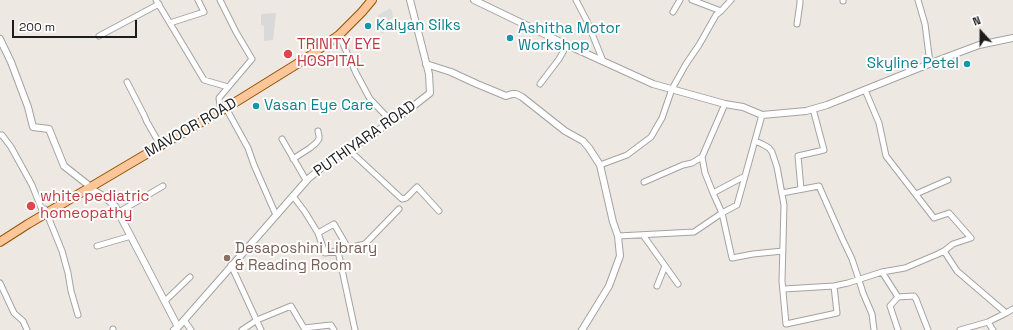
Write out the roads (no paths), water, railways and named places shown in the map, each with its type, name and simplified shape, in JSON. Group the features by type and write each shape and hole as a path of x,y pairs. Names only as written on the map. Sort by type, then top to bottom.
{"main road":[{"name":"MAVOOR ROAD","path":"0,236 165,143 313,49 345,24 366,0"},
{"name":"MAVOOR ROAD","path":"87,188 158,142 223,107 305,59 339,35 372,0"},
{"name":"MAVOOR ROAD","path":"0,242 45,211"}],"street":[{"path":"170,23 204,12 198,0"},
{"path":"220,0 252,59 219,98 248,148 276,215"},
{"name":"PUTHIYARA ROAD","path":"176,328 306,180 331,160 367,138 430,93 429,74 410,0"},
{"path":"474,0 481,1 567,45 653,84 725,104 743,107 762,115 813,109 979,45 1013,38"},
{"path":"583,0 577,2 587,21 603,61"},
{"path":"673,12 680,0"},
{"path":"692,0 721,11"},
{"path":"600,165 627,155 650,137 662,118 672,89 686,64 716,14 721,11 731,0"},
{"path":"796,24 800,0"},
{"path":"918,0 925,24 930,63"},
{"path":"99,36 158,2 204,80 228,87"},
{"path":"339,35 356,73 370,99 391,121"},
{"path":"0,39 11,62 34,127 49,129 64,166 87,188 110,201 115,206 165,301 176,328"},
{"path":"540,84 559,60 567,45"},
{"path":"426,64 450,72 506,96 516,94 522,97 565,131 584,141 600,165 613,222 618,236 620,256 609,286 582,330"},
{"path":"127,82 146,122 158,142"},
{"path":"784,289 834,286 859,280 882,272 905,268 944,251 953,244 971,238 948,213 934,218 886,156 879,123 865,90"},
{"path":"725,104 702,157 705,173 722,213 732,258 783,251"},
{"path":"801,189 798,156 824,150 813,109"},
{"path":"618,236 694,232 722,213 737,205 762,115"},
{"path":"294,159 316,143 319,139 318,131"},
{"path":"0,135 2,135 11,146 45,211 64,258 71,291 78,314"},
{"path":"282,139 306,180"},
{"path":"755,141 769,148 772,152 777,167 782,193 784,205 782,281 787,330"},
{"path":"348,149 402,199 406,198 417,187 439,211"},
{"path":"644,182 683,165 692,163 702,157"},
{"path":"713,193 745,176"},
{"path":"916,194 948,180"},
{"path":"119,212 163,186"},
{"path":"782,193 819,186 852,259 863,293 872,314 874,330"},
{"path":"293,196 318,233 325,254 365,244 399,208"},
{"path":"318,233 334,224 348,248"},
{"path":"643,235 678,284"},
{"path":"97,246 131,236"},
{"path":"338,251 355,330"},
{"path":"944,251 957,271 1006,313"},
{"path":"231,265 261,330"},
{"path":"657,286 665,266"},
{"path":"882,272 898,297"},
{"path":"165,301 190,277"},
{"path":"0,283 14,313 23,321 27,330"},
{"path":"786,324 837,313 834,286"},
{"path":"898,330 890,306 898,297 914,296 928,330"},
{"path":"242,330 257,320 291,306 304,328 331,325 334,330"},
{"path":"960,330 988,322 1013,309"},
{"path":"184,320 191,330"},
{"path":"988,322 993,330"}],"place":[{"name":"Kalyan Silks","path":"368,26"},
{"name":"Ashitha Motor Workshop","path":"510,38"},
{"name":"TRINITY EYE HOSPITAL","path":"288,54"},
{"name":"Skyline Petel","path":"967,64"},
{"name":"Vasan Eye Care","path":"256,106"},
{"name":"white pediatric homeopathy","path":"31,206"},
{"name":"Desaposhini Library & Reading Room","path":"227,258"}]}
